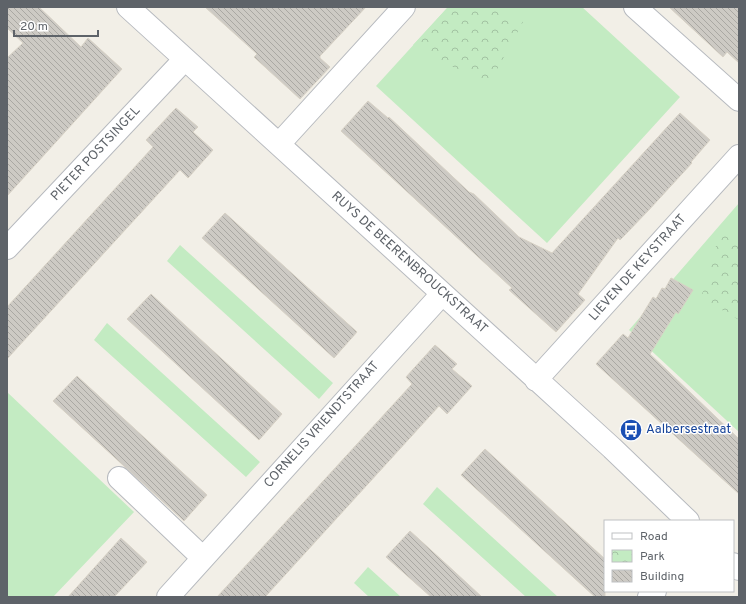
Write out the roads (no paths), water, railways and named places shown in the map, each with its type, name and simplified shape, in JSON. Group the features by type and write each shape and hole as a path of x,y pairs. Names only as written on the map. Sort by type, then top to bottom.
{"street":[{"name":"RUYS DE BEERENBROUCKSTRAAT","path":"128,7 612,448 687,520"},
{"path":"279,144 404,7"},
{"path":"635,7 739,100"},
{"name":"PIETER POSTSINGEL","path":"7,248 185,59"},
{"name":"LIEVEN DE KEYSTRAAT","path":"536,380 739,156"},
{"name":"CORNELIS VRIENDTSTRAAT","path":"168,597 442,294"},
{"path":"119,478 203,558"}],"place":[{"name":"Aalbersestraat","path":"631,430"}]}
